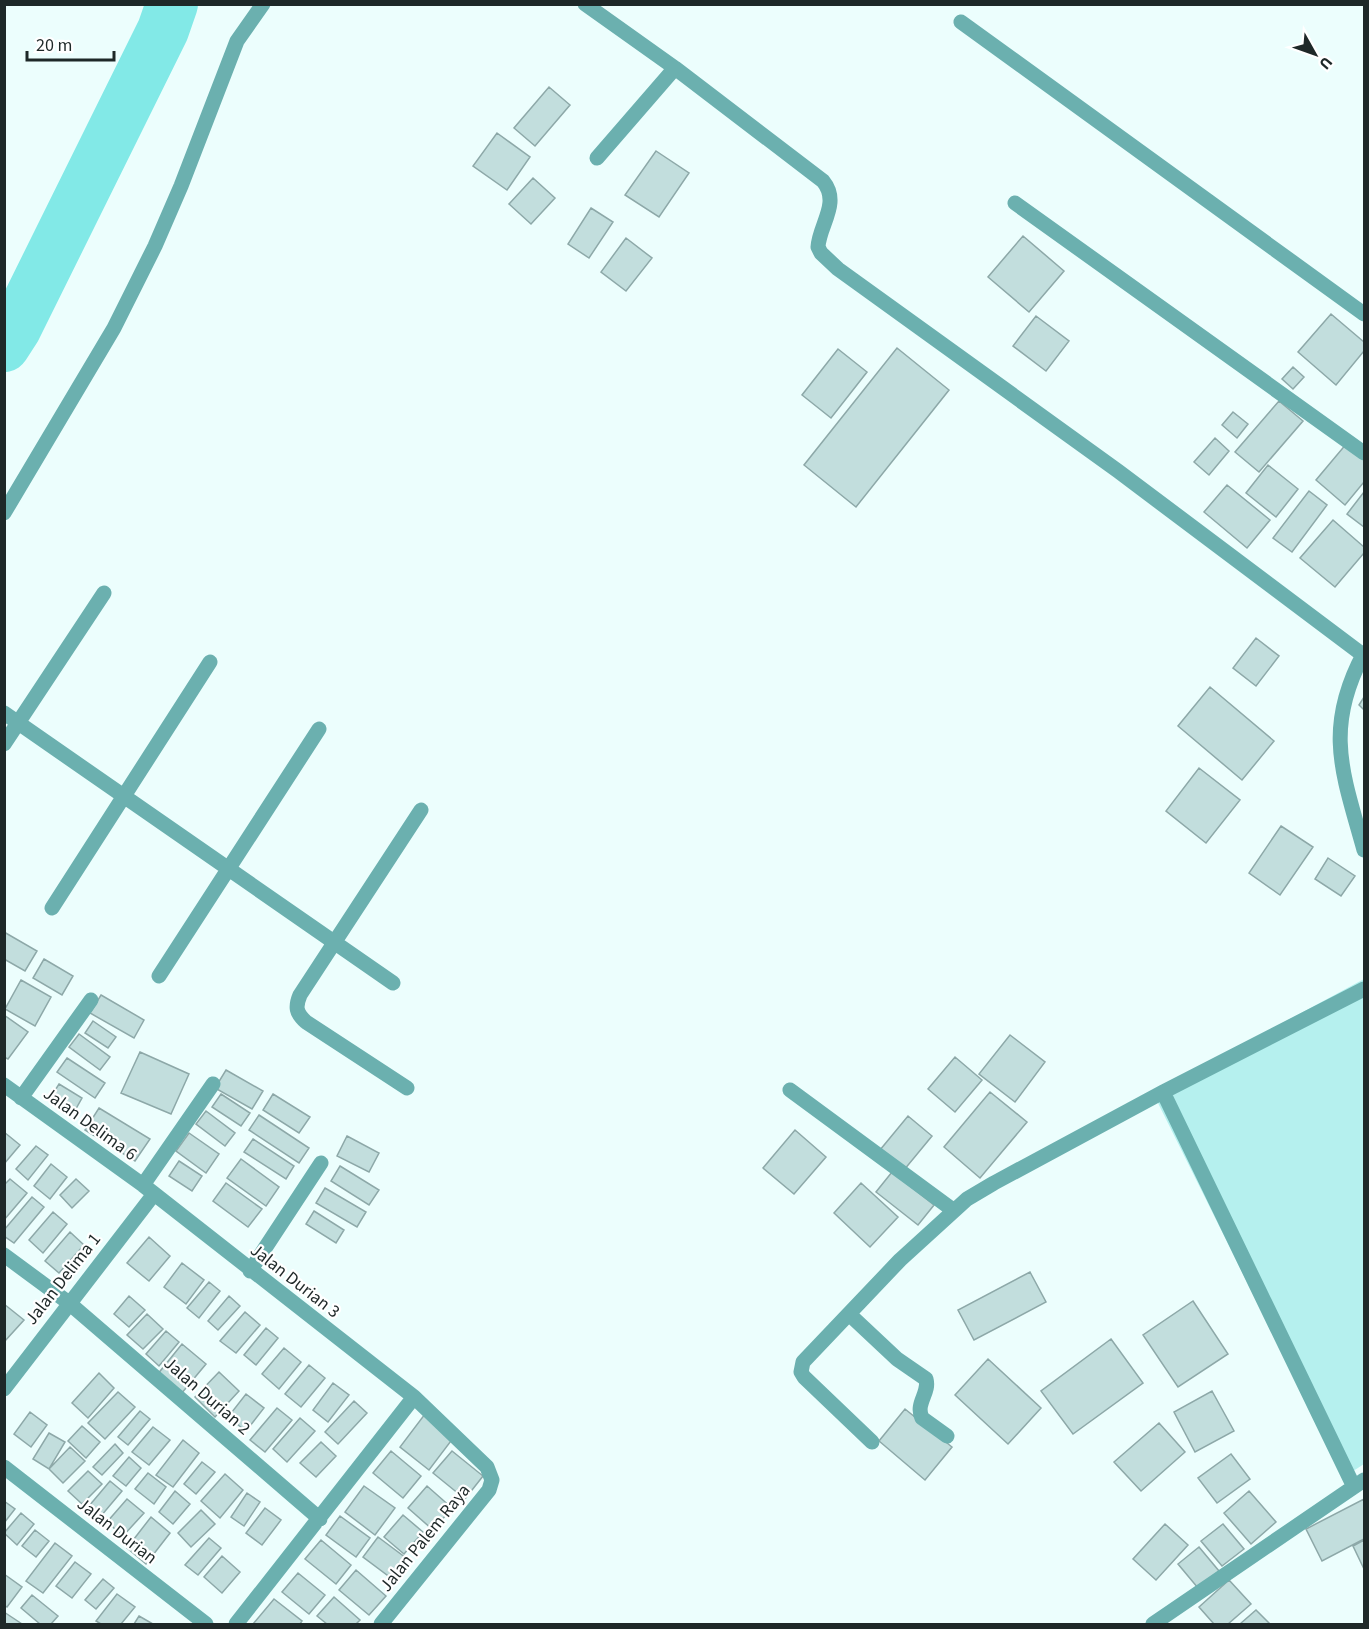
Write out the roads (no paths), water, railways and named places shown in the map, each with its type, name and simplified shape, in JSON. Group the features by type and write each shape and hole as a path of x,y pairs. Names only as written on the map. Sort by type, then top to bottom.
{"street":[{"path":"4,513 65,414 119,318 177,196 237,41 263,4"},
{"path":"585,4 675,68 799,162 826,186 830,202 829,211 818,247 821,253 838,269 1119,471 1364,654 1346,699 1339,742 1341,765 1365,850"},
{"path":"961,22 1365,314"},
{"path":"597,158 675,68"},
{"path":"1015,203 1365,453"},
{"path":"4,744 104,593"},
{"path":"52,908 210,662"},
{"path":"4,713 393,982"},
{"path":"159,976 319,729"},
{"path":"407,1088 306,1022 297,1011 296,1004 421,810"},
{"path":"872,1442 804,1377 801,1372 803,1362 900,1260 953,1210 994,1183 1163,1092 1365,989"},
{"path":"21,1098 91,1000"},
{"name":"Jalan Delima 1","path":"4,1389 69,1303 148,1190 213,1084"},
{"name":"Jalan Delima 6","path":"4,1085 148,1190"},
{"path":"790,1090 953,1210"},
{"path":"1153,1624 1359,1484 1163,1092"},
{"path":"250,1271 321,1163"},
{"name":"Jalan Durian 3","path":"148,1190 414,1397"},
{"name":"Jalan Durian 2","path":"4,1255 69,1303 320,1519"},
{"path":"849,1314 897,1359 926,1379 928,1385 919,1406 920,1413 922,1418 947,1436"},
{"path":"236,1624 414,1397"},
{"name":"Jalan Palem Raya","path":"381,1624 489,1490 492,1480 487,1467 414,1397"},
{"name":"Jalan Durian","path":"4,1467 206,1624"}],"waterway":[{"path":"4,346 15,329 163,30 172,4"}]}
